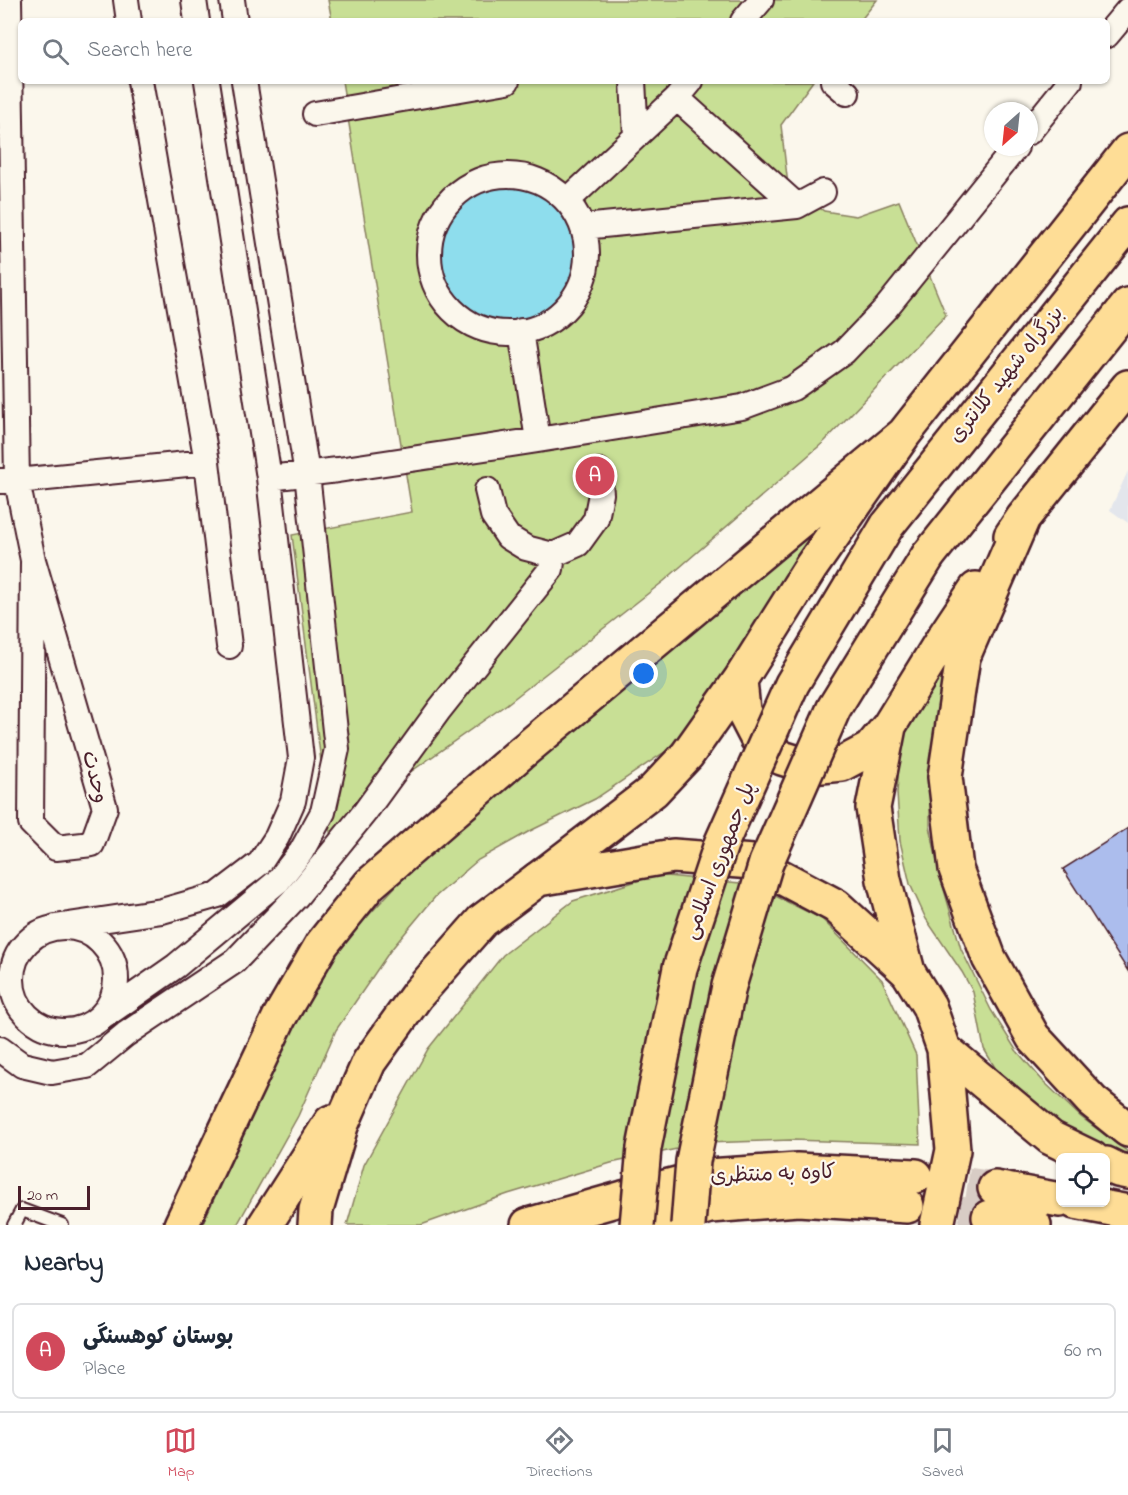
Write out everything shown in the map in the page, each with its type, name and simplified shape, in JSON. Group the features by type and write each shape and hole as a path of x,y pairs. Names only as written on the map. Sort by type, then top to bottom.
{"main road":[{"path":"265,1225 369,1062 417,995 482,921 653,791 687,755 740,680 811,567 904,434 1128,151"},
{"name":"بزرگراه شهید کلانتری","path":"887,526 1128,224"},
{"name":"پل جمهوری اسلامی","path":"688,1225 693,1161 729,986 766,863 834,708 927,556 1128,305"},
{"path":"740,680 743,711 757,738 782,758 812,767 842,764 870,750 889,726 944,637 1023,518 1128,387"},
{"path":"181,1225 279,1018 322,944 370,884 521,753 904,434"},
{"path":"1023,518 963,657 945,777 956,869 988,958 1033,1037 1092,1101 1128,1130"},
{"name":"پل جمهوری اسلامی","path":"637,1225 644,1148 680,968 721,843 792,684 887,526"},
{"path":"889,726 873,808 884,880 908,972"},
{"path":"538,879 673,856 753,862 836,906 908,972 929,1006 944,1049 953,1150 937,1225"},
{"path":"944,1049 1052,1138 1082,1153"},
{"path":"315,1225 316,1210 341,1126 369,1062"},
{"path":"1110,1166 1128,1172"},
{"name":"کاوه به منتظری","path":"528,1225 708,1176 797,1170 911,1191 710,1206 646,1225"},
{"path":"1034,1225 992,1202 1056,1200"},
{"path":"1099,1207 1128,1212"}],"street":[{"name":"وحدت","path":"9,0 9,481 33,560 105,807 92,844 56,848 31,823 33,560"},
{"path":"126,0 129,18"},
{"path":"194,0 197,18"},
{"path":"232,0 235,18"},
{"path":"1110,31 1128,10"},
{"path":"141,84 207,462 229,646"},
{"path":"0,973 35,935 55,927 162,911 218,895 260,863 277,837 292,801 301,758 269,478 207,84"},
{"path":"0,1016 34,1023 54,1031 74,1032 93,1024 176,966 278,881 302,852 323,812 337,748 307,474 244,84"},
{"path":"315,114 490,84"},
{"path":"633,84 636,136"},
{"path":"1038,121 1068,84"},
{"path":"567,201 684,89 797,206"},
{"path":"269,478 538,440 742,407 793,388 844,352 886,308 1010,156"},
{"path":"512,175 542,182 567,201 583,227 588,258 581,288 562,313 536,329 505,334 475,326 450,308 434,281 429,251 436,221 454,195 481,179 512,175"},
{"path":"583,227 797,206 823,192"},
{"path":"521,331 538,440"},
{"path":"9,481 207,462"},
{"path":"487,490 493,515 508,537 526,548 553,555 578,544 596,519 601,494 599,471"},
{"path":"0,1049 22,1065 52,1072 87,1066 126,1034 235,961 297,896 365,812 439,710 551,569 553,555"},
{"path":"55,927 75,928 94,936 109,951 117,970 116,991 108,1010 93,1024"},
{"path":"21,950 12,968 12,989 20,1008 34,1023"}],"lane":[{"path":"14,1225 22,1210 62,1225"}],"shaded area":[{"path":"1128,471 1128,523 1110,510"}],"green space":[{"path":"328,0 877,0 862,18 331,18"},
{"path":"342,84 811,84 781,125 788,185 824,211 856,216 899,201 946,315 825,441 664,581 507,704 402,778 331,839 292,535 412,512"},
{"path":"814,531 720,692 666,751 595,799 478,860 435,897 390,951 336,1030 298,1116 237,1225 202,1225 280,1055 313,991 354,931 433,846 591,718"},
{"path":"953,646 939,706 930,775 930,826 939,872 961,949 991,1010 1016,1050 1043,1081 1081,1117 1128,1154 1100,1150 1062,1133 1011,1090 984,1049 973,992 926,919 910,884 900,841 897,793 899,762 905,735 926,686"},
{"path":"656,875 751,884 822,919 882,980 916,1055 920,1144 791,1140 705,1143 611,1163 508,1194 421,1225 347,1225 364,1165 428,1049 503,955 573,901"}],"water":[{"path":"508,186 534,191 546,197 556,206 565,216 571,228 576,254 571,280 565,292 556,302 546,311 534,317 508,322 482,317 470,311 460,302 451,292 445,280 440,254 445,228 451,216 460,206 470,197 482,191"}],"building":[{"path":"1128,828 1128,971 1063,869"}],"tunnel":[{"path":"919,1177 995,1188"},
{"path":"911,1207 989,1217"}],"place":[{"name":"بوستان کوهسنگی","path":"595,476"}]}
